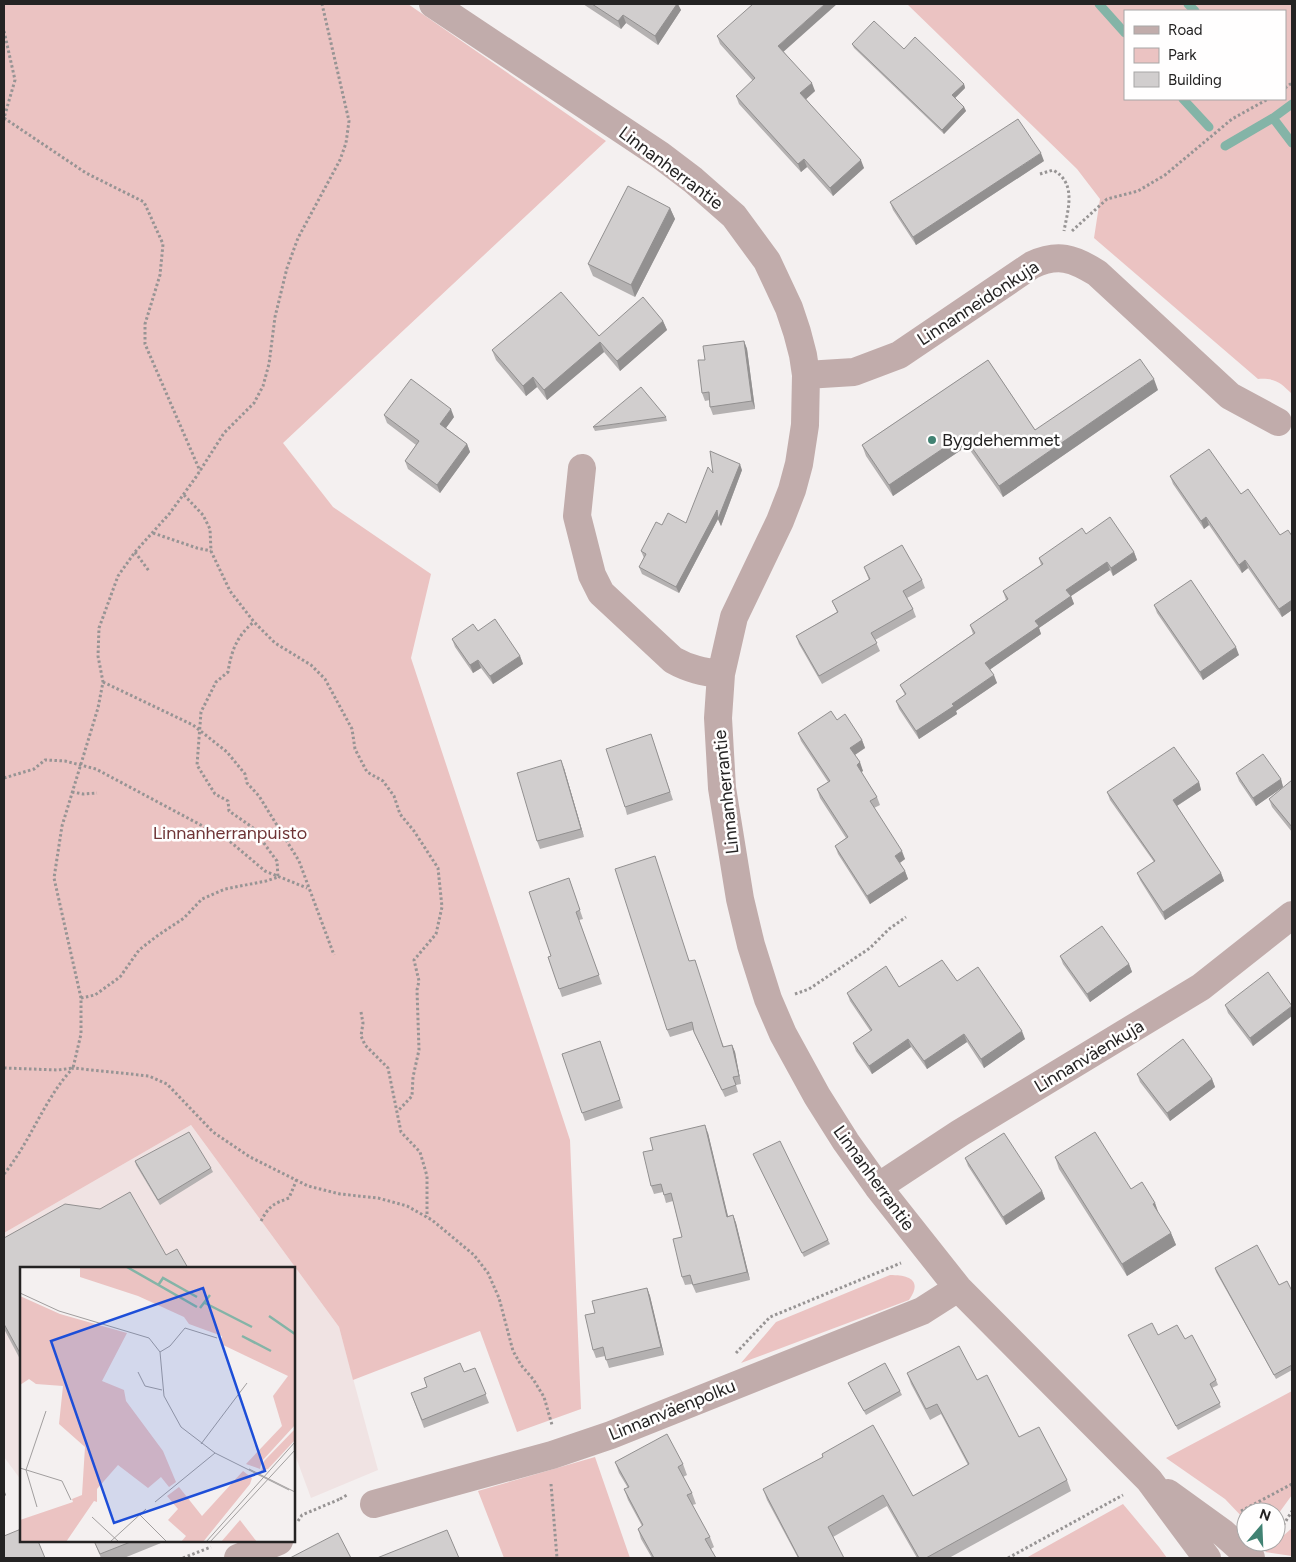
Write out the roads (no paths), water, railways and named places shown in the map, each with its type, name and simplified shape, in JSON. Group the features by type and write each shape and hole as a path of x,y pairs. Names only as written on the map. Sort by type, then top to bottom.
{"street":[{"name":"Linnanherrantie","path":"433,4 660,155 711,195 734,216 759,248 776,280 797,332 803,355 806,374 805,425 799,464 792,490 780,521 734,617 721,674 718,718 722,788 740,898 751,945 768,999 783,1034 817,1096 846,1142 878,1187 958,1288 1149,1480 1207,1558"},
{"name":"Linnanneidonkuja","path":"806,374 854,372 899,355 1060,248 1075,261 1097,273 1230,396 1278,422"},
{"path":"582,468 577,516 592,576 601,594 673,660 685,667 700,672 721,674"},
{"name":"Linnanväenkuja","path":"878,1187 960,1133 1188,996 1292,914"},
{"name":"Linnanväenpolku","path":"374,1504 552,1455 610,1435 922,1311 958,1288"},
{"name":"Linnanherrantie","path":"1149,1480 1222,1532 1251,1558"},
{"path":"228,1551 274,1542"}],"waterway":[{"path":"1099,4 1124,32"},
{"path":"1188,4 1194,10"},
{"path":"1184,100 1209,127"},
{"path":"1225,146 1273,118 1292,104"},
{"path":"1273,118 1292,143"}],"place":[{"name":"Bygdehemmet","path":"932,440"}],"park label":[{"name":"Linnanherranpuisto","path":"230,833"}]}
